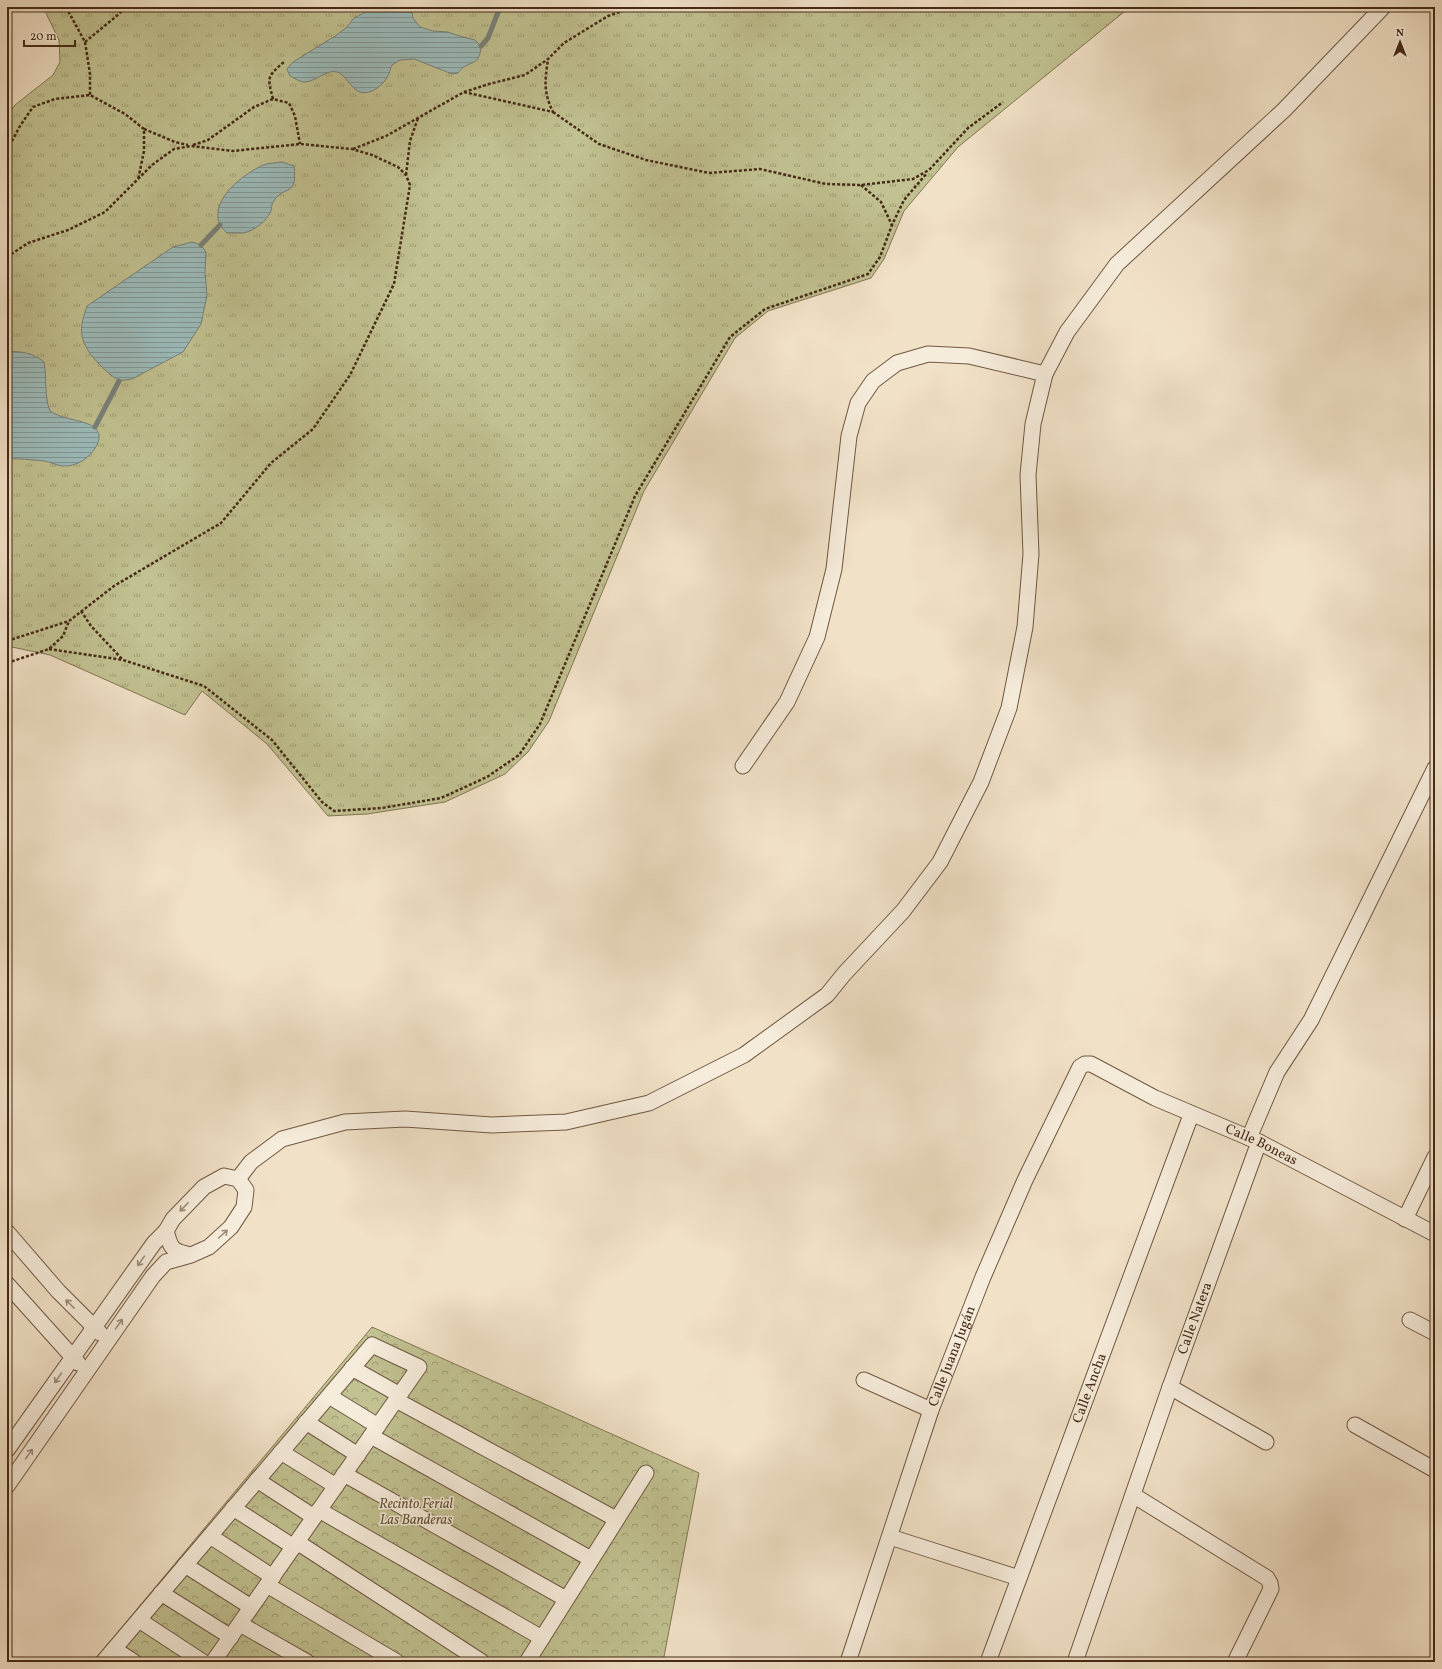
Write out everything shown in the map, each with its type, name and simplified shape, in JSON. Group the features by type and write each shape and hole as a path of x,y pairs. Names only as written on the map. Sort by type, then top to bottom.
{"street":[{"path":"238,1179 251,1162 282,1139 345,1122 405,1119 492,1125 566,1122 649,1103 744,1055 827,995 844,974 903,911 940,862 981,782 1009,708 1025,627 1031,554 1028,475 1033,424 1045,374 1067,332 1117,264 1284,110 1383,7"},
{"path":"743,766 787,702 818,637 834,569 849,436 858,403 874,381 897,363 928,354 969,356 1045,374"},
{"name":"Calle Natera","path":"1075,1662 1277,1072 1311,1020 1435,768"},
{"name":"Calle Boneas","path":"1085,1064 1091,1064 1155,1098 1191,1115 1254,1140 1435,1234"},
{"name":"Calle Juana Jugán","path":"848,1662 931,1410 983,1277 1025,1180 1080,1067 1085,1064"},
{"name":"Calle Ancha","path":"988,1662 1191,1115"},
{"path":"1405,1219 1435,1158"},
{"path":"7,1450 154,1243 166,1231 173,1219 204,1187 224,1176 238,1179 246,1190 244,1206 231,1227 209,1247 190,1255 166,1262 153,1276 7,1486"},
{"path":"166,1231 170,1244 177,1252 190,1255"},
{"path":"7,1232 58,1291 108,1341"},
{"path":"7,1284 86,1372"},
{"path":"1410,1320 1435,1333"},
{"path":"103,1662 372,1346 419,1367 213,1662"},
{"path":"352,1368 398,1397 616,1519"},
{"path":"864,1380 931,1410"},
{"path":"1170,1387 1266,1442"},
{"path":"329,1396 375,1431 591,1559"},
{"path":"306,1422 358,1455"},
{"path":"1355,1425 1435,1470"},
{"path":"281,1452 336,1486"},
{"path":"527,1662 646,1473"},
{"path":"344,1474 566,1599"},
{"path":"257,1480 542,1638"},
{"path":"1133,1495 1267,1578 1271,1589 1235,1662"},
{"path":"233,1508 295,1544 482,1662"},
{"path":"210,1536 270,1581 397,1662"},
{"path":"890,1537 1019,1578"},
{"path":"185,1565 251,1607"},
{"path":"161,1593 231,1637"},
{"path":"139,1620 202,1662"},
{"path":"240,1624 307,1662"},
{"path":"114,1648 134,1662"}],"path":[{"path":"66,7 85,42 90,74 90,95"},
{"path":"85,42 119,14 125,7"},
{"path":"352,149 386,136 464,92 525,75 548,59 564,43 608,16 634,7"},
{"path":"548,59 545,77 546,97 553,112"},
{"path":"273,99 269,82 271,74 285,61"},
{"path":"464,92 553,112 599,144 646,160 709,173 760,169 826,184 861,185 913,179 929,170"},
{"path":"7,150 20,126 33,107 55,99 90,95 125,114 144,129 175,142 191,146 233,151 300,144 352,149 372,155 398,168 406,175 410,185 394,284 350,375 313,429 271,463 221,523 114,586 69,621 7,641"},
{"path":"7,257 28,243 68,230 105,212 152,165 174,149 191,146 208,140 254,107 273,99 289,103 295,116 300,144"},
{"path":"49,649 123,660 204,686 272,740 322,802 334,811 382,808 441,798 487,777 519,755 540,724 635,496 730,337 765,309 868,274 880,257 892,225 904,200 929,170 968,128 1003,102"},
{"path":"406,175 410,141 418,118"},
{"path":"138,180 144,151 144,129"},
{"path":"861,185 881,202 892,225"},
{"path":"81,612 91,626 123,660"},
{"path":"7,663 49,649 63,636 69,621"}],"green space":[{"path":"43,7 1130,7 958,147 904,211 884,259 871,278 768,311 735,338 644,491 549,721 528,752 505,774 445,802 367,814 328,816 267,744 202,691 185,715 50,655 7,646 7,116 15,105 53,75 60,62 59,40"},
{"name":"Recinto Ferial Las Banderas","path":"372,1327 699,1473 663,1662 93,1662"}],"water":[{"path":"375,7 411,7 413,18 420,27 433,31 448,32 475,40 481,46 478,58 458,73 452,74 414,59 400,60 392,65 389,75 378,88 364,93 355,89 342,75 337,72 329,72 313,80 304,82 290,76 287,69 293,62 335,36 346,28 354,18"},
{"path":"282,162 294,166 295,176 292,187 277,197 272,203 269,215 260,225 243,233 227,233 219,223 218,214 224,196 247,174 255,169 265,164"},
{"path":"192,242 201,245 206,252 205,272 207,295 201,324 183,352 132,379 119,381 97,362 87,349 84,342 82,328 87,306 173,247"},
{"path":"7,351 31,354 44,362 47,399 50,411 63,417 91,425 98,432 99,438 97,445 87,458 68,466 62,466 44,461 7,459"}],"waterway":[{"path":"481,46 488,38 500,7"},
{"path":"201,245 220,225"},
{"path":"95,427 119,381"}]}
